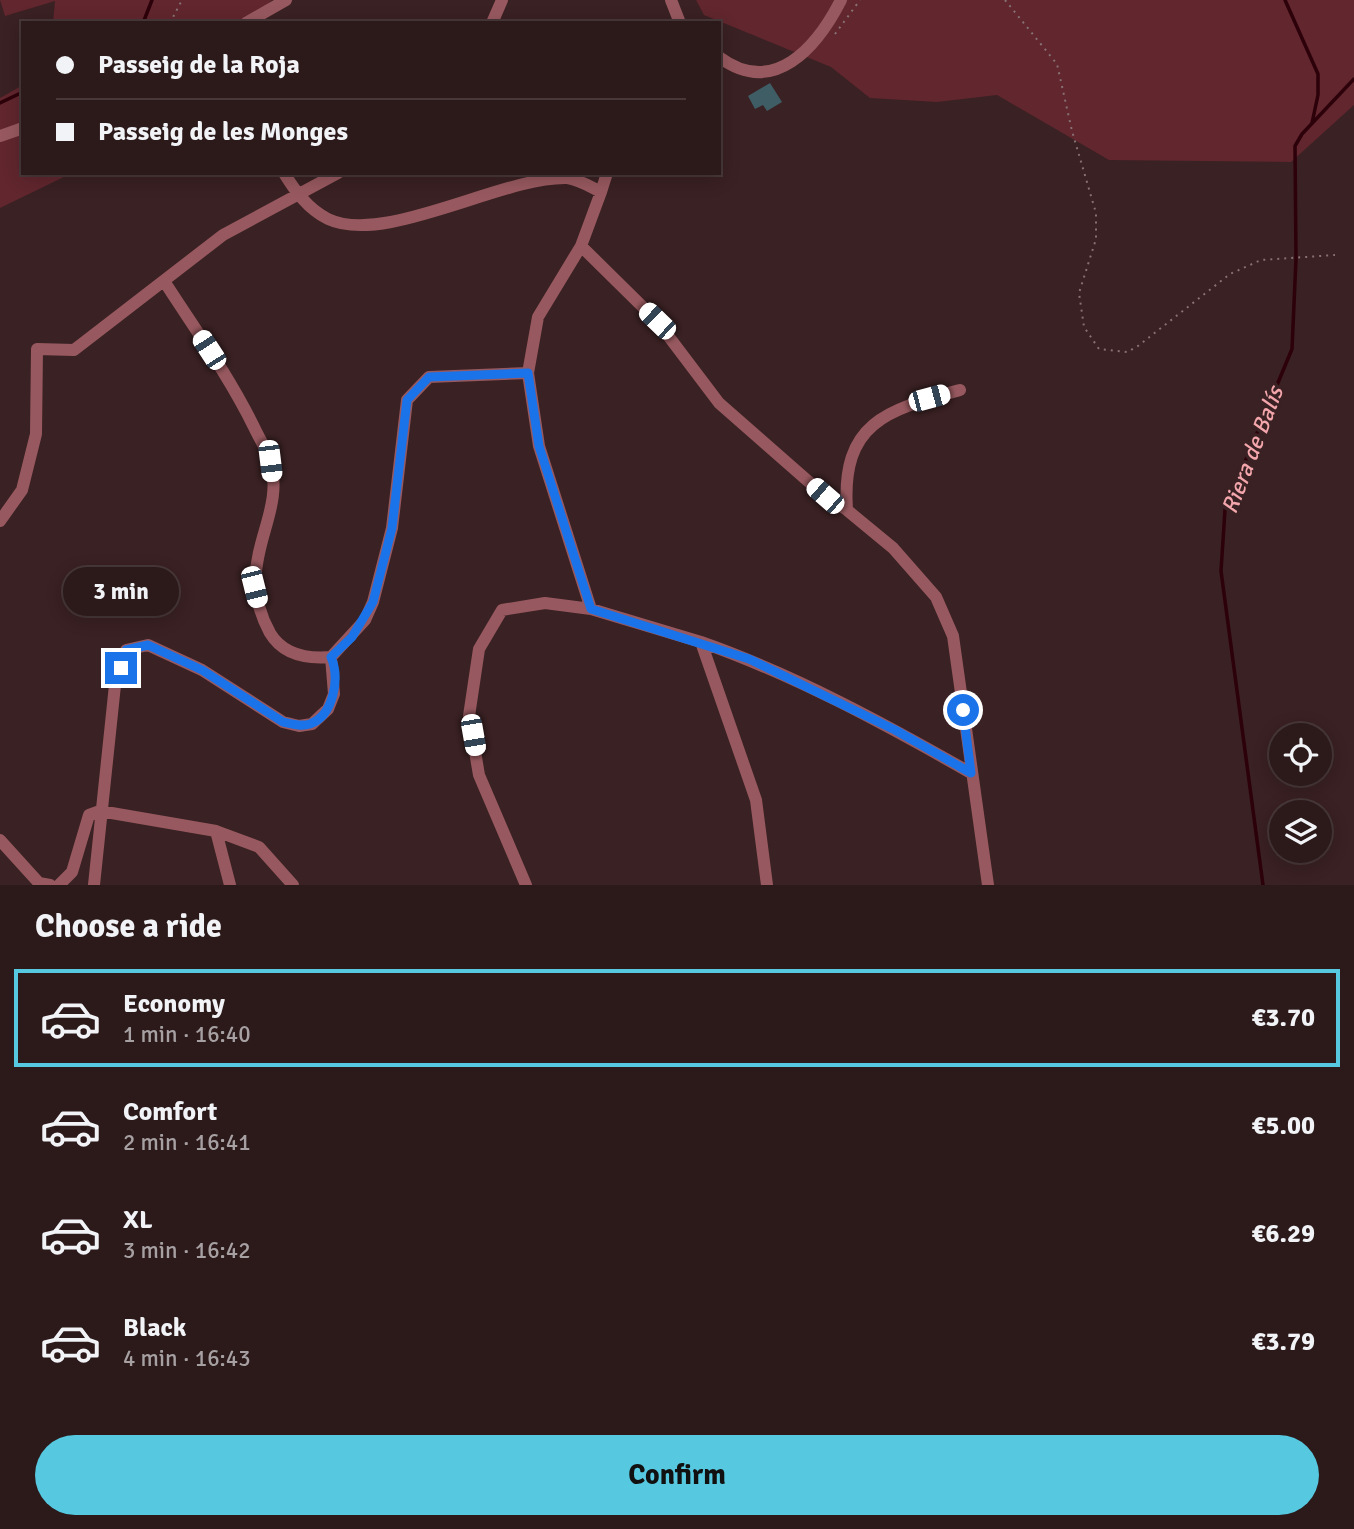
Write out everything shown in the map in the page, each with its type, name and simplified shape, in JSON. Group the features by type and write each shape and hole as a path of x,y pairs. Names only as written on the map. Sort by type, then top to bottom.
{"street":[{"path":"249,21 286,0"},
{"path":"493,21 502,0"},
{"path":"671,0 679,21"},
{"path":"721,58 761,75 781,70 825,32 841,0"},
{"path":"0,136 21,129"},
{"path":"285,175 297,195 327,219 355,226 426,214 543,179 570,178 601,192"},
{"path":"0,521 22,490 36,434 37,349 74,350 223,235 334,175"},
{"path":"591,609 539,446 528,373 538,317 580,246 606,175"},
{"path":"580,246 657,321 719,403 825,496 847,510 893,548 936,597 953,636 988,885"},
{"path":"164,281 239,396 270,461 273,485 258,550 254,587 262,617 274,638 290,652 313,658 331,657 352,637 373,602 392,528 407,400 429,377 528,373"},
{"path":"847,510 846,473 853,448 869,428 895,411 960,390"},
{"path":"526,885 480,775 469,716 479,649 502,610 545,603 591,609 701,642 749,659 895,730 971,773"},
{"path":"701,642 756,800 767,885"},
{"path":"94,885 115,685 126,650 148,645 202,670 283,722 299,726 312,724 328,709 334,694 331,657"},
{"path":"59,885 72,872 89,815 100,811 216,831 259,847 293,885"},
{"path":"216,831 230,885"},
{"path":"0,840 39,883 50,885"}],"path":[{"path":"171,21 182,0"},
{"path":"1005,0 1057,64 1072,131 1096,214 1096,239 1079,293 1084,327 1099,349 1127,352 1138,346 1230,274 1261,260 1335,255"}],"shaded area":[{"path":"0,0 272,0 249,21 53,21 55,1 5,16"},
{"path":"696,0 1354,0 1354,105 1291,162 1109,160 997,95 937,102 870,98 831,67 704,15"},
{"path":"21,86 21,175 68,175 0,208 0,98"}],"building":[{"path":"770,83 782,102 767,111 763,105 755,109 748,96"}],"waterway":[{"path":"144,21 152,0"},
{"path":"1285,0 1318,74 1318,95 1312,123"},
{"name":"Riera de Balís","path":"1263,885 1221,571 1225,510 1292,349 1296,259 1295,146 1302,134 1354,79"},
{"path":"0,103 21,93"}],"route":[{"path":"121,668 126,650 148,645 202,670 283,722 299,726 312,724 328,709 334,694 334,663 331,657 365,620 373,602 392,528 407,400 429,377 528,373 539,446 591,609 749,659 895,730 971,773 963,710"}]}
